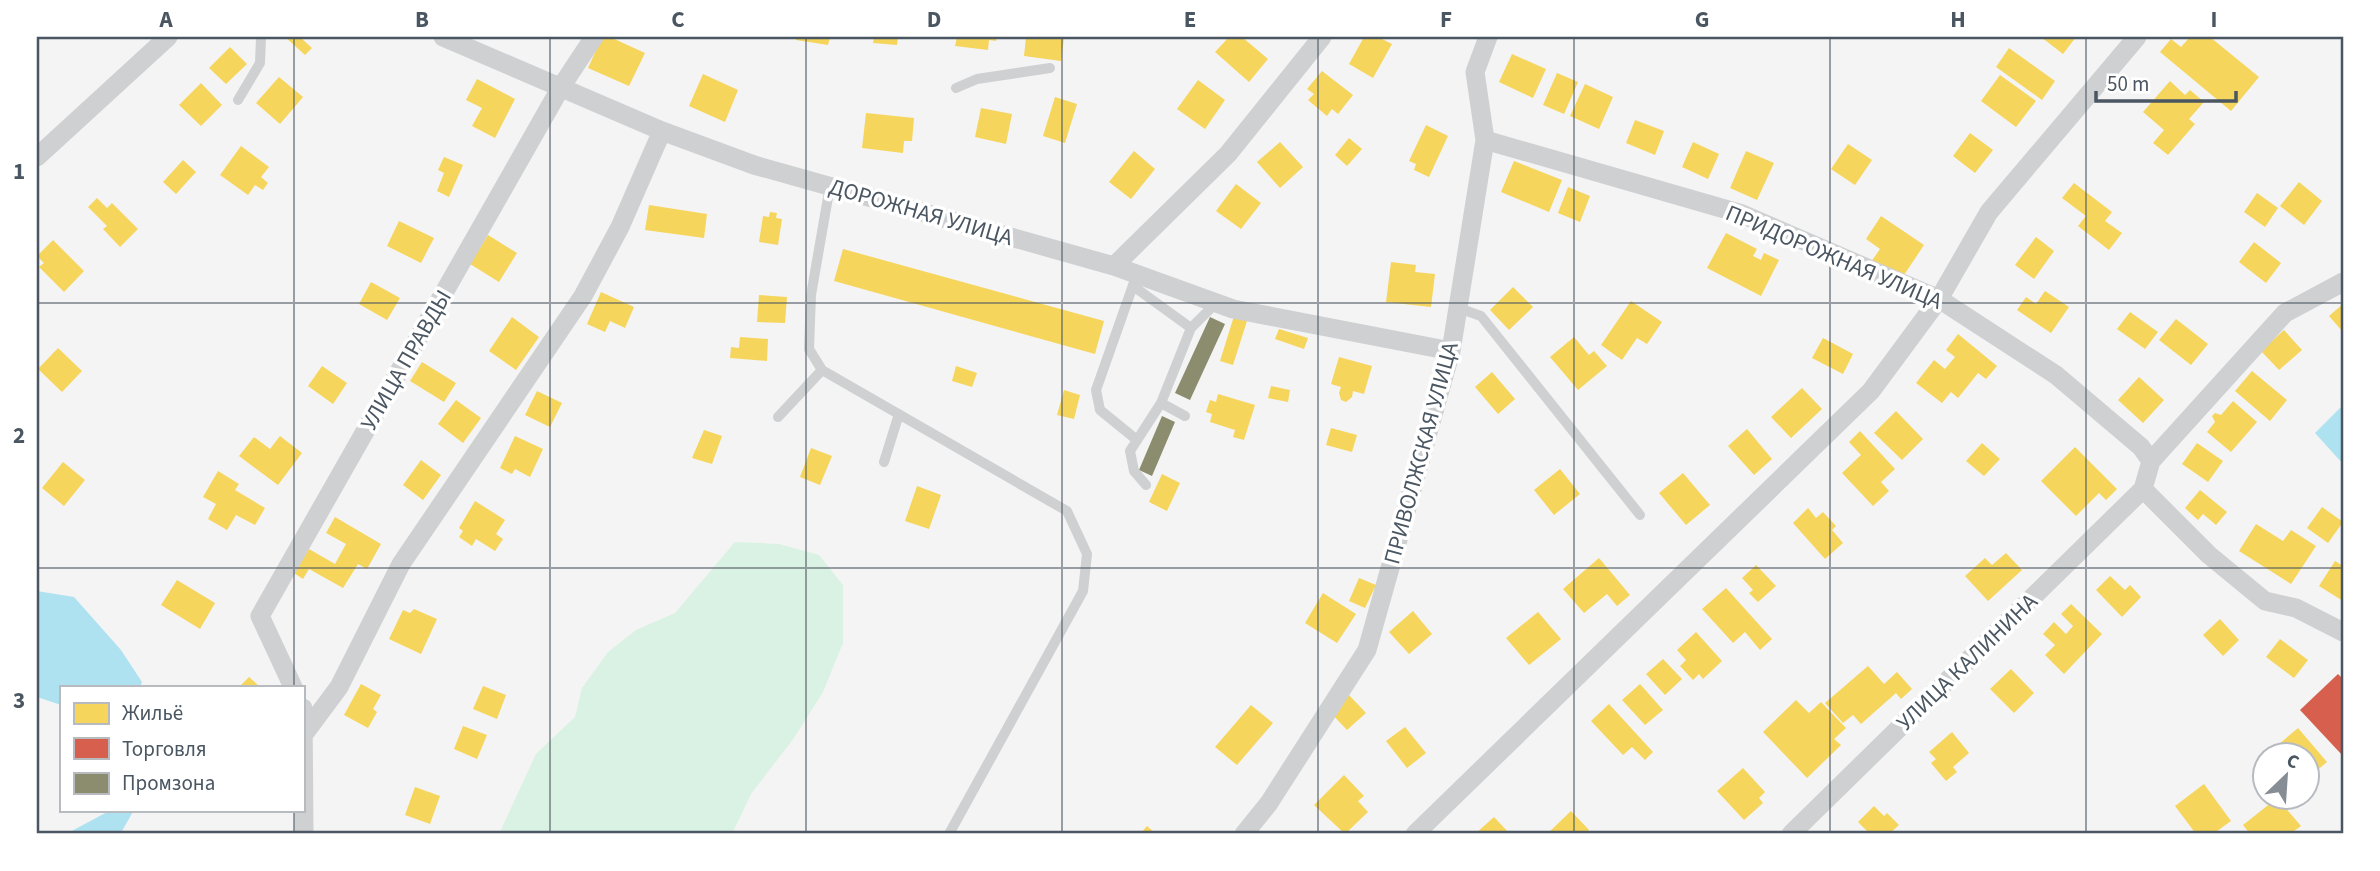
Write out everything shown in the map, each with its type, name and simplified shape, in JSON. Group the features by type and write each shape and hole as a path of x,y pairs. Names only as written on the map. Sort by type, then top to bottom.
{"street":[{"path":"37,156 168,37"},
{"name":"ДОРОЖНАЯ УЛИЦА","path":"443,37 662,131 754,165 1114,266 1135,280 1233,309 1451,351"},
{"name":"УЛИЦА ПРАВДЫ","path":"293,686 260,616 561,87 594,37"},
{"path":"1114,266 1228,153 1322,37"},
{"name":"ПРИВОЛЖСКАЯ УЛИЦА","path":"1244,834 1269,803 1367,650 1451,351 1485,140 1475,72 1488,37"},
{"path":"1415,834 1871,391 1939,299 1989,212 2137,37"},
{"path":"304,834 304,734 339,687 401,564 583,296 620,227 662,131"},
{"name":"ПРИДОРОЖНАЯ УЛИЦА","path":"1485,140 1742,215 1939,299 2056,375 2141,447 2151,461"},
{"path":"2343,282 2285,313 2151,461 2143,489 2209,555 2265,601 2296,608 2343,632"},
{"name":"УЛИЦА КАЛИНИНА","path":"1791,834 2143,489"}],"lane":[{"path":"238,100 260,63 261,37"},
{"path":"956,88 977,79 1050,68"},
{"path":"830,186 811,295 809,349 822,370 1067,511 1087,554 1083,591 949,834"},
{"path":"1137,440 1100,410 1096,390 1135,280 1191,328"},
{"path":"1146,485 1134,471 1130,451 1161,403 1191,328 1216,303"},
{"path":"1458,308 1481,316 1640,515"},
{"path":"778,417 822,370"},
{"path":"1161,403 1185,416"},
{"path":"884,462 899,414"}],"green space":[{"path":"735,542 779,544 819,555 843,585 843,643 823,692 794,738 751,794 732,834 499,834 536,754 575,717 582,688 608,652 636,630 675,613"}],"water":[{"path":"2343,405 2343,464 2315,433"},
{"path":"37,591 74,597 121,650 142,682 140,686 60,686 60,705 37,697"},
{"path":"107,812 133,812 122,831 117,834 66,834"}],"building: Жильё":[{"path":"285,37 300,37 312,48 305,55"},
{"path":"602,37 610,37 645,53 629,86 588,68"},
{"path":"796,37 830,37 828,45 796,40"},
{"path":"874,37 898,37 897,45 873,43"},
{"path":"957,37 997,37 996,41 989,40 988,50 955,46"},
{"path":"1026,37 1064,38 1061,61 1024,56"},
{"path":"1229,37 1242,37 1268,59 1249,82 1215,52"},
{"path":"1364,37 1378,37 1392,44 1373,78 1349,64"},
{"path":"2041,37 2076,37 2063,54"},
{"path":"2190,37 2210,37 2259,77 2231,111 2160,52 2171,39 2181,47"},
{"path":"230,47 247,64 226,84 209,68"},
{"path":"2009,48 2055,81 2042,100 1996,67"},
{"path":"1512,54 1546,69 1533,98 1499,82"},
{"path":"1322,71 1353,95 1338,114 1332,109 1327,116 1308,100 1314,94 1307,89"},
{"path":"1557,73 1578,82 1564,114 1543,105"},
{"path":"703,74 738,90 725,122 689,106"},
{"path":"2000,75 2036,101 2016,127 1981,101"},
{"path":"279,77 303,97 280,124 256,103"},
{"path":"477,79 515,99 495,138 472,126 482,108 466,100"},
{"path":"1198,80 1225,100 1205,129 1177,109"},
{"path":"2170,81 2185,95 2190,90 2204,102 2189,119 2195,124 2168,155 2153,143 2164,130 2143,112"},
{"path":"201,83 222,105 201,126 179,105"},
{"path":"1585,84 1613,97 1599,129 1570,116"},
{"path":"1055,97 1077,104 1065,143 1043,136"},
{"path":"981,108 1012,114 1006,144 975,137"},
{"path":"866,113 914,118 912,141 904,141 903,153 862,148"},
{"path":"1635,120 1664,131 1655,155 1626,143"},
{"path":"1426,125 1448,136 1429,177 1414,170 1416,164 1409,161"},
{"path":"1970,133 1993,150 1975,173 1953,156"},
{"path":"1349,138 1362,149 1347,166 1335,155"},
{"path":"1280,142 1303,167 1280,188 1257,162"},
{"path":"1693,142 1719,154 1708,179 1682,167"},
{"path":"1848,144 1872,160 1855,185 1831,169"},
{"path":"241,146 269,167 261,177 268,183 263,190 255,185 248,195 220,175"},
{"path":"1134,151 1155,169 1131,199 1109,182"},
{"path":"1746,151 1774,163 1757,200 1730,188"},
{"path":"444,157 463,165 449,197 437,191 444,173 438,170"},
{"path":"183,160 196,172 176,194 163,182"},
{"path":"1514,161 1562,180 1549,212 1501,192"},
{"path":"2299,182 2322,201 2304,225 2280,206"},
{"path":"2074,183 2112,212 2105,221 2122,233 2109,250 2078,226 2086,216 2062,198"},
{"path":"1236,184 1261,203 1241,229 1216,211"},
{"path":"1568,187 1590,196 1580,222 1558,213"},
{"path":"2257,193 2278,208 2265,227 2244,212"},
{"path":"97,198 107,208 112,203 138,229 120,247 103,229 107,226 88,207"},
{"path":"649,205 707,214 704,238 645,230"},
{"path":"770,212 777,213 776,218 782,219 778,245 759,242 763,216 769,217"},
{"path":"1881,216 1924,245 1900,281 1871,262 1880,249 1866,239"},
{"path":"399,221 434,238 421,263 387,246"},
{"path":"1726,233 1757,249 1753,256 1761,260 1764,253 1779,260 1761,296 1707,268"},
{"path":"488,235 517,253 499,282 470,264"},
{"path":"2036,237 2054,251 2034,279 2015,265"},
{"path":"53,240 84,271 64,292 39,267 44,263 37,256"},
{"path":"2254,242 2281,263 2266,283 2239,262"},
{"path":"843,249 1104,321 1095,354 834,281"},
{"path":"1391,262 1416,265 1415,272 1435,274 1431,307 1386,302"},
{"path":"371,282 400,298 387,320 359,304"},
{"path":"1513,287 1533,307 1509,330 1490,310"},
{"path":"2045,291 2069,307 2051,333 2017,310 2026,297 2036,304"},
{"path":"601,292 634,307 625,328 610,321 605,332 587,324"},
{"path":"759,295 787,297 785,323 757,322"},
{"path":"1631,301 1662,322 1647,344 1637,338 1622,360 1601,345"},
{"path":"2343,304 2343,332 2329,316"},
{"path":"2130,312 2158,332 2145,349 2117,329"},
{"path":"1234,316 1247,321 1233,365 1220,361"},
{"path":"512,317 539,337 516,370 489,351"},
{"path":"2176,319 2208,344 2191,365 2159,340"},
{"path":"1279,329 1308,338 1304,349 1275,339"},
{"path":"2284,330 2302,350 2279,370 2261,351"},
{"path":"1958,334 1997,366 1986,379 1978,373 1958,398 1951,392 1942,403 1916,383 1934,360 1945,369 1955,357 1946,350"},
{"path":"740,337 768,339 767,361 730,358 731,347 739,348"},
{"path":"1574,337 1589,355 1594,351 1607,366 1578,390 1550,357"},
{"path":"1823,338 1853,354 1843,374 1812,358"},
{"path":"58,348 82,371 62,392 38,369"},
{"path":"1339,357 1372,366 1364,394 1353,391 1352,397 1346,402 1341,400 1341,387 1331,384"},
{"path":"422,362 456,383 444,402 410,381"},
{"path":"322,366 347,383 333,404 308,386"},
{"path":"956,366 977,373 972,387 952,381"},
{"path":"2252,371 2287,400 2270,421 2235,391"},
{"path":"1492,372 1515,399 1498,414 1475,387"},
{"path":"2139,377 2164,400 2143,423 2118,400"},
{"path":"1271,386 1290,390 1288,402 1268,398"},
{"path":"1802,388 1822,409 1791,438 1771,417"},
{"path":"1064,390 1080,395 1074,419 1057,415"},
{"path":"537,391 562,403 550,427 525,415"},
{"path":"1218,394 1255,405 1244,440 1233,437 1235,430 1210,422 1212,414 1206,412 1210,400 1216,402"},
{"path":"456,400 481,418 463,443 438,424"},
{"path":"2233,401 2257,422 2231,452 2207,432 2215,422 2212,416 2215,413 2221,415"},
{"path":"1896,411 1923,439 1902,460 1874,433"},
{"path":"1331,428 1357,435 1352,452 1326,445"},
{"path":"1747,429 1772,459 1754,475 1728,446"},
{"path":"704,430 722,436 712,464 692,458"},
{"path":"1860,431 1895,469 1881,482 1889,491 1873,506 1842,473 1861,455 1849,442"},
{"path":"280,436 302,453 278,485 239,456 254,437 270,449"},
{"path":"515,436 543,449 530,477 515,469 512,474 500,468"},
{"path":"1982,443 2000,459 1984,476 1966,461"},
{"path":"2197,443 2223,461 2208,482 2182,464"},
{"path":"2075,447 2117,489 2106,500 2099,493 2076,516 2041,481"},
{"path":"811,448 832,456 820,485 800,477"},
{"path":"421,460 441,475 423,500 403,485"},
{"path":"63,462 85,480 64,506 42,488"},
{"path":"1560,469 1580,494 1554,515 1534,490"},
{"path":"218,471 239,484 235,490 265,508 255,525 236,515 227,530 208,519 216,504 203,497"},
{"path":"1683,473 1710,505 1686,525 1659,493"},
{"path":"1162,474 1180,483 1167,511 1149,502"},
{"path":"917,486 941,495 929,529 905,521"},
{"path":"2200,490 2227,512 2216,525 2203,514 2198,520 2185,508"},
{"path":"475,501 505,520 496,534 503,539 495,551 476,539 472,546 459,537 463,531 459,528"},
{"path":"2322,507 2343,522 2328,543 2307,528"},
{"path":"1808,508 1816,518 1823,512 1836,526 1832,530 1843,543 1825,559 1793,523"},
{"path":"335,517 381,544 367,569 358,564 343,588 309,569 303,579 294,573 309,549 335,564 346,544 326,533"},
{"path":"2256,524 2283,541 2291,530 2316,546 2291,584 2239,551"},
{"path":"2006,553 2022,570 1988,601 1965,576 1985,558 1992,565"},
{"path":"1599,558 1630,595 1617,606 1607,594 1584,613 1563,589"},
{"path":"2335,561 2343,566 2343,601 2319,586"},
{"path":"1756,565 1776,586 1758,602 1749,593 1753,590 1742,578"},
{"path":"2110,576 2125,590 2130,585 2141,597 2122,617 2096,590"},
{"path":"1359,578 1376,585 1365,608 1349,601"},
{"path":"177,580 215,603 200,629 161,605"},
{"path":"1726,588 1772,639 1760,650 1745,632 1733,643 1702,609"},
{"path":"1323,593 1356,614 1337,643 1305,623"},
{"path":"2071,604 2102,634 2064,674 2045,655 2055,645 2043,634 2054,622 2066,634 2073,626 2061,614"},
{"path":"414,609 437,619 421,654 389,639 403,610 410,613"},
{"path":"1413,611 1432,634 1409,654 1389,632"},
{"path":"1538,612 1561,639 1529,665 1506,638"},
{"path":"2220,619 2239,640 2223,656 2203,635"},
{"path":"1696,632 1722,661 1703,679 1699,674 1693,680 1680,666 1686,660 1677,650"},
{"path":"2280,639 2308,660 2294,678 2266,657"},
{"path":"1663,659 1682,679 1665,695 1646,674"},
{"path":"1868,666 1884,684 1897,672 1912,689 1901,699 1896,693 1861,724 1853,715 1843,723 1825,703"},
{"path":"2011,669 2034,693 2014,713 1990,689"},
{"path":"249,677 259,686 240,686"},
{"path":"361,684 381,695 373,709 377,712 368,728 344,715"},
{"path":"1640,684 1663,710 1645,725 1622,700"},
{"path":"483,686 506,695 497,719 473,709"},
{"path":"1349,695 1366,713 1347,730 1330,712"},
{"path":"1796,700 1809,713 1821,702 1846,728 1834,739 1841,745 1807,778 1763,732"},
{"path":"1609,704 1653,752 1645,760 1632,747 1623,755 1591,721"},
{"path":"1251,705 1273,723 1237,765 1215,747"},
{"path":"463,726 487,735 477,759 454,749"},
{"path":"1405,727 1426,753 1407,768 1386,741"},
{"path":"2298,728 2310,742 2281,742"},
{"path":"1952,732 1969,753 1953,767 1957,772 1946,781 1931,763 1936,759 1929,752"},
{"path":"2320,754 2327,762 2320,768"},
{"path":"1743,768 1765,792 1759,798 1763,803 1744,820 1717,791"},
{"path":"1344,775 1364,796 1358,801 1368,812 1345,834 1314,805"},
{"path":"2204,784 2231,821 2213,834 2196,834 2175,806"},
{"path":"415,787 440,796 430,824 405,815"},
{"path":"1874,806 1884,816 1887,813 1899,825 1889,834 1870,834 1858,822"},
{"path":"1571,811 1589,830 1585,834 1547,834"},
{"path":"2259,812 2289,812 2301,826 2290,834 2250,834 2243,825"},
{"path":"1494,817 1510,834 1475,834"},
{"path":"1147,826 1156,834 1140,834"}],"building: Торговля":[{"path":"2338,674 2343,679 2343,756 2300,710"}],"building: Промзона":[{"path":"1210,317 1225,324 1190,400 1175,393"},
{"path":"1162,416 1175,422 1152,476 1139,470"}]}
